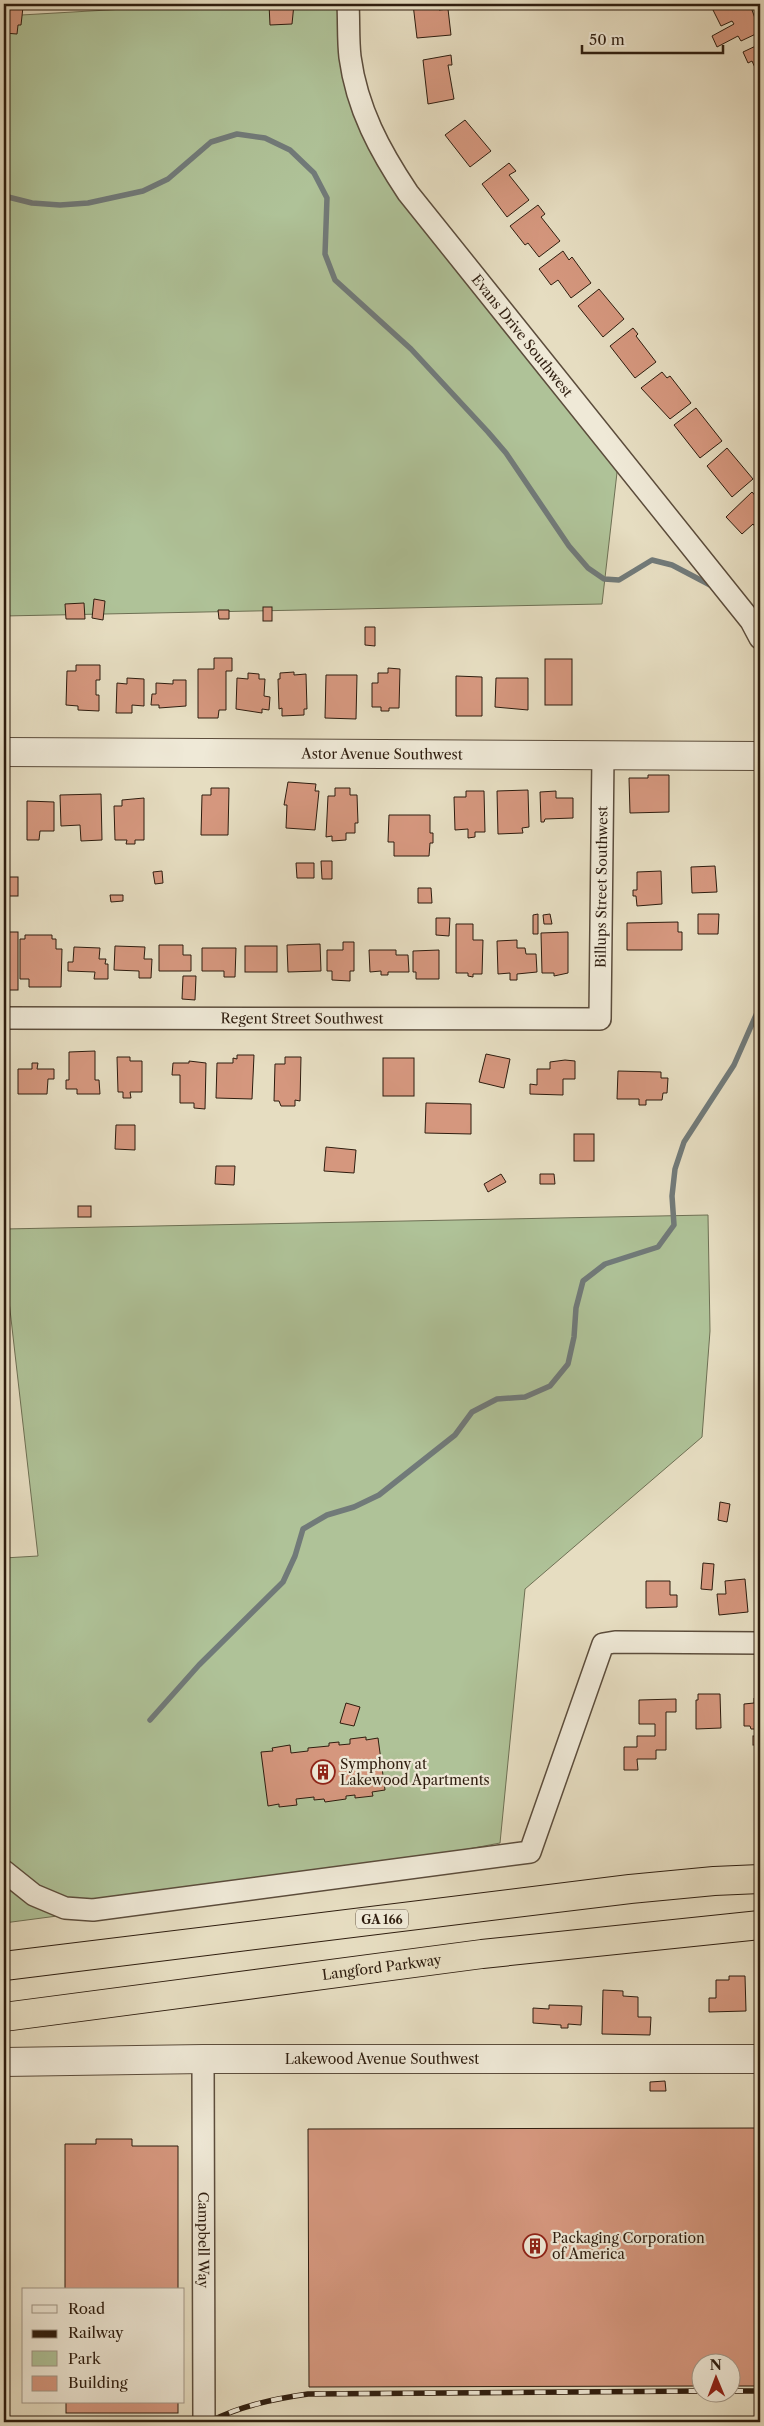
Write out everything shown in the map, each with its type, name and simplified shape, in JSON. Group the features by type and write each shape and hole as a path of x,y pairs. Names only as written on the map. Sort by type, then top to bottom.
{"highway":[{"name":"GA 166","path":"4,1966 250,1934 714,1880 760,1877"},
{"name":"Langford Parkway","path":"4,2017 482,1954 754,1926"}],"street":[{"name":"Evans Drive Southwest","path":"348,4 350,58 362,108 380,150 408,193 751,622 760,638"},
{"name":"Astor Avenue Southwest","path":"4,752 760,756"},
{"name":"Billups Street Southwest","path":"600,1019 603,755"},
{"name":"Regent Street Southwest","path":"4,1018 600,1019"},
{"path":"4,1871 34,1895 65,1908 93,1910 530,1852 603,1644 760,1643"},
{"name":"Lakewood Avenue Southwest","path":"4,2062 203,2059 760,2059"},
{"name":"Campbell Way","path":"203,2059 204,2422"}],"green space":[{"path":"211,4 347,4 371,154 619,455 602,604 4,616 4,16"},
{"path":"708,1215 710,1331 702,1437 525,1589 500,1843 247,1891 4,1923 4,1558 38,1556 4,1257 4,1229"}],"building":[{"path":"269,4 294,4 292,24 270,25"},
{"path":"413,4 438,4 439,10 448,9 451,35 417,38"},
{"path":"725,4 752,4 754,9 752,10 760,32 741,41 738,36 717,47 712,36 734,24 732,21 721,26 713,10"},
{"path":"4,5 23,7 21,25 18,25 17,34 4,33"},
{"path":"760,44 760,79 752,61 748,63 743,52"},
{"path":"451,55 452,65 448,65 454,99 428,104 423,60"},
{"path":"465,120 491,151 470,167 445,135"},
{"path":"509,163 516,171 509,175 529,200 507,217 482,184"},
{"path":"538,205 545,214 541,217 560,241 539,257 528,243 525,245 510,226"},
{"path":"563,251 569,260 572,257 591,283 571,298 558,280 551,285 539,269"},
{"path":"599,289 624,319 603,337 578,306"},
{"path":"633,328 638,334 636,336 656,362 635,378 610,346"},
{"path":"662,372 667,378 670,376 691,403 670,419 641,388"},
{"path":"696,408 722,441 700,458 674,425"},
{"path":"727,448 753,479 732,497 707,466"},
{"path":"752,492 760,501 760,533 753,524 742,534 726,517"},
{"path":"94,599 105,601 103,620 92,618"},
{"path":"84,603 85,619 66,619 65,604"},
{"path":"263,607 272,607 272,621 263,621"},
{"path":"218,610 229,610 229,619 219,619"},
{"path":"365,627 375,627 375,646 365,645"},
{"path":"4,658 8,658 8,711 4,711"},
{"path":"214,658 232,658 232,671 226,671 226,710 219,710 218,718 198,718 198,669 214,669"},
{"path":"545,659 572,659 572,705 545,705"},
{"path":"76,665 100,665 100,680 96,680 96,695 99,695 99,711 78,710 78,706 66,705 67,671 76,671"},
{"path":"388,668 400,669 399,708 389,708 389,711 381,711 381,707 372,707 372,683 378,683 378,673 388,673"},
{"path":"294,672 294,675 306,674 307,709 304,709 304,715 282,716 282,708 279,709 278,679 280,679 280,673"},
{"path":"248,673 259,674 259,679 265,679 264,696 270,697 269,710 262,709 262,713 236,709 237,678 248,679"},
{"path":"326,675 357,675 356,719 325,718"},
{"path":"456,676 482,677 482,716 456,716"},
{"path":"127,678 144,679 144,706 132,705 132,713 116,713 117,683 127,684"},
{"path":"496,678 528,678 528,710 495,707"},
{"path":"173,680 186,680 186,706 159,708 159,705 151,705 152,694 156,694 156,683 173,684"},
{"path":"648,775 669,775 669,812 630,813 629,778 648,778"},
{"path":"288,782 316,784 315,791 319,791 315,830 286,828 287,805 284,805"},
{"path":"211,788 229,788 228,835 201,835 202,795 211,795"},
{"path":"335,788 350,788 350,795 357,795 358,823 355,823 355,833 346,833 346,840 332,841 332,836 326,837 328,796 335,796"},
{"path":"528,790 529,827 522,828 523,833 498,834 497,791"},
{"path":"466,791 484,791 485,832 475,832 475,837 468,838 468,829 455,830 454,797 466,797"},
{"path":"556,791 556,798 573,798 573,818 545,819 544,822 541,822 540,792"},
{"path":"101,794 102,840 81,841 80,825 61,826 60,795"},
{"path":"144,798 144,840 135,840 135,844 126,844 127,840 115,840 114,806 122,806 122,800"},
{"path":"27,801 54,802 54,831 40,831 39,840 27,840"},
{"path":"389,815 430,815 430,833 433,833 433,843 430,843 429,856 394,856 394,842 388,842"},
{"path":"321,861 332,861 332,879 322,879"},
{"path":"296,863 314,863 314,878 297,878"},
{"path":"715,866 717,892 692,893 691,867"},
{"path":"162,871 163,883 155,884 153,872"},
{"path":"661,871 662,904 637,906 633,890 637,890 637,872"},
{"path":"4,877 18,877 18,896 4,896"},
{"path":"418,888 431,888 432,903 418,903"},
{"path":"110,895 123,895 123,901 111,902"},
{"path":"538,914 538,934 533,934 533,915"},
{"path":"550,914 552,924 544,924 543,915"},
{"path":"698,914 719,914 718,934 698,934"},
{"path":"436,918 450,918 449,936 436,935"},
{"path":"678,922 678,932 682,932 682,950 627,950 627,923"},
{"path":"456,924 473,924 473,940 483,940 482,974 473,974 473,977 468,976 468,973 456,973"},
{"path":"4,932 18,932 18,990 4,990"},
{"path":"568,932 568,973 554,976 554,973 542,973 541,933"},
{"path":"25,935 52,935 52,939 56,939 56,949 62,949 61,987 29,987 29,979 20,979 20,939 25,939"},
{"path":"517,940 517,948 525,948 526,954 536,954 537,972 517,974 517,980 510,980 510,973 498,974 497,941"},
{"path":"343,942 354,942 354,971 350,971 350,981 332,980 332,971 327,971 327,950 343,950"},
{"path":"320,944 321,971 288,972 287,945"},
{"path":"159,945 183,945 183,955 191,955 191,971 159,971"},
{"path":"115,946 145,947 144,959 152,959 151,978 139,978 139,971 114,970"},
{"path":"245,946 277,946 277,972 245,972"},
{"path":"74,947 100,948 99,959 106,959 105,964 108,964 108,979 94,979 95,972 68,971 68,962 73,962"},
{"path":"202,948 236,948 235,977 224,977 224,971 202,971"},
{"path":"369,950 396,950 396,955 408,955 409,972 388,972 388,975 381,975 381,971 370,972"},
{"path":"439,950 439,979 416,979 416,972 413,972 413,951"},
{"path":"183,976 196,976 195,1000 182,999"},
{"path":"95,1051 95,1080 99,1080 100,1094 77,1094 77,1089 66,1089 66,1080 69,1080 69,1052"},
{"path":"486,1054 510,1059 504,1088 479,1082"},
{"path":"237,1055 254,1055 252,1099 216,1098 217,1063 233,1063 233,1058 237,1059"},
{"path":"117,1057 130,1057 130,1061 142,1061 142,1092 130,1092 131,1098 123,1098 123,1092 118,1092"},
{"path":"285,1057 301,1057 300,1101 295,1100 295,1106 281,1106 279,1101 274,1101 275,1064 285,1064"},
{"path":"383,1058 414,1058 414,1096 383,1096"},
{"path":"189,1061 206,1063 205,1109 194,1108 194,1103 180,1103 180,1075 172,1075 173,1063 189,1063"},
{"path":"575,1061 575,1079 563,1079 563,1095 530,1094 530,1084 537,1085 537,1069 550,1069 550,1062"},
{"path":"32,1063 38,1063 37,1069 54,1069 54,1079 48,1079 47,1094 18,1094 18,1069 32,1069"},
{"path":"618,1071 661,1072 661,1078 668,1078 667,1093 663,1093 662,1100 646,1100 646,1105 639,1105 639,1099 617,1099"},
{"path":"426,1103 471,1104 471,1134 425,1133"},
{"path":"116,1125 135,1125 135,1150 115,1149"},
{"path":"574,1134 594,1134 594,1161 574,1161"},
{"path":"326,1147 356,1150 354,1173 324,1171"},
{"path":"216,1166 235,1166 234,1185 215,1184"},
{"path":"501,1174 506,1182 488,1192 484,1184"},
{"path":"540,1174 554,1174 555,1184 540,1184"},
{"path":"78,1206 91,1206 91,1217 78,1217"},
{"path":"720,1502 730,1504 727,1522 718,1520"},
{"path":"703,1563 714,1564 712,1590 701,1589"},
{"path":"745,1579 748,1612 719,1615 717,1594 726,1594 725,1581"},
{"path":"646,1581 670,1581 670,1595 677,1595 677,1607 646,1608"},
{"path":"698,1694 720,1694 721,1728 696,1729 696,1700 698,1700"},
{"path":"754,1698 760,1698 760,1729 751,1729 750,1726 744,1726 744,1704 754,1703"},
{"path":"676,1699 676,1712 666,1712 666,1750 656,1750 656,1759 637,1759 638,1770 624,1770 624,1747 637,1747 637,1736 655,1736 655,1724 639,1724 639,1700"},
{"path":"346,1703 360,1707 354,1726 340,1723"},
{"path":"753,1736 760,1736 760,1745 753,1745"},
{"name":"Symphony at Lakewood Apartments","path":"366,1737 366,1740 378,1738 385,1790 372,1792 373,1796 355,1798 355,1795 346,1796 346,1799 325,1802 324,1799 314,1800 314,1797 296,1799 297,1805 279,1807 279,1804 268,1806 261,1752 273,1751 272,1748 290,1745 291,1753 308,1751 308,1748 329,1746 329,1743 339,1742 339,1745 350,1744 350,1739"},
{"path":"729,1976 745,1976 746,2011 709,2012 709,1998 716,1998 716,1980 729,1980"},
{"path":"603,1990 623,1991 623,1996 638,1997 638,2017 651,2017 650,2035 602,2034"},
{"path":"549,2005 582,2006 581,2025 568,2024 568,2028 561,2028 561,2025 533,2023 533,2008 549,2009"},
{"path":"665,2081 666,2091 650,2091 650,2082"},
{"name":"Packaging Corporation of America","path":"760,2128 760,2386 742,2386 742,2354 692,2354 692,2386 309,2387 308,2129"},
{"path":"96,2139 132,2139 132,2146 178,2146 178,2288 65,2288 65,2144 96,2144"},
{"path":"66,2404 178,2404 178,2413 66,2413"}],"waterway":[{"path":"4,196 32,203 60,205 88,203 143,191 168,179 211,142 237,134 265,138 290,150 314,173 327,198 325,254 335,280 411,349 488,432 506,453 569,546 588,568 604,579 619,580 652,560 672,565 712,586"},
{"path":"755,642 760,661"},
{"path":"150,1720 199,1665 283,1582 295,1556 303,1529 327,1515 354,1507 379,1495 455,1435 472,1412 497,1399 525,1397 550,1386 568,1364 574,1337 576,1308 583,1281 605,1264 658,1247 674,1225 672,1196 675,1169 684,1142 734,1065 760,1006"}],"railway":[{"path":"209,2422 257,2404 308,2394 692,2391"},
{"path":"742,2391 760,2391"}],"place":[{"name":"Symphony at Lakewood Apartments","path":"323,1772"},
{"name":"Packaging Corporation of America","path":"535,2246"}]}
